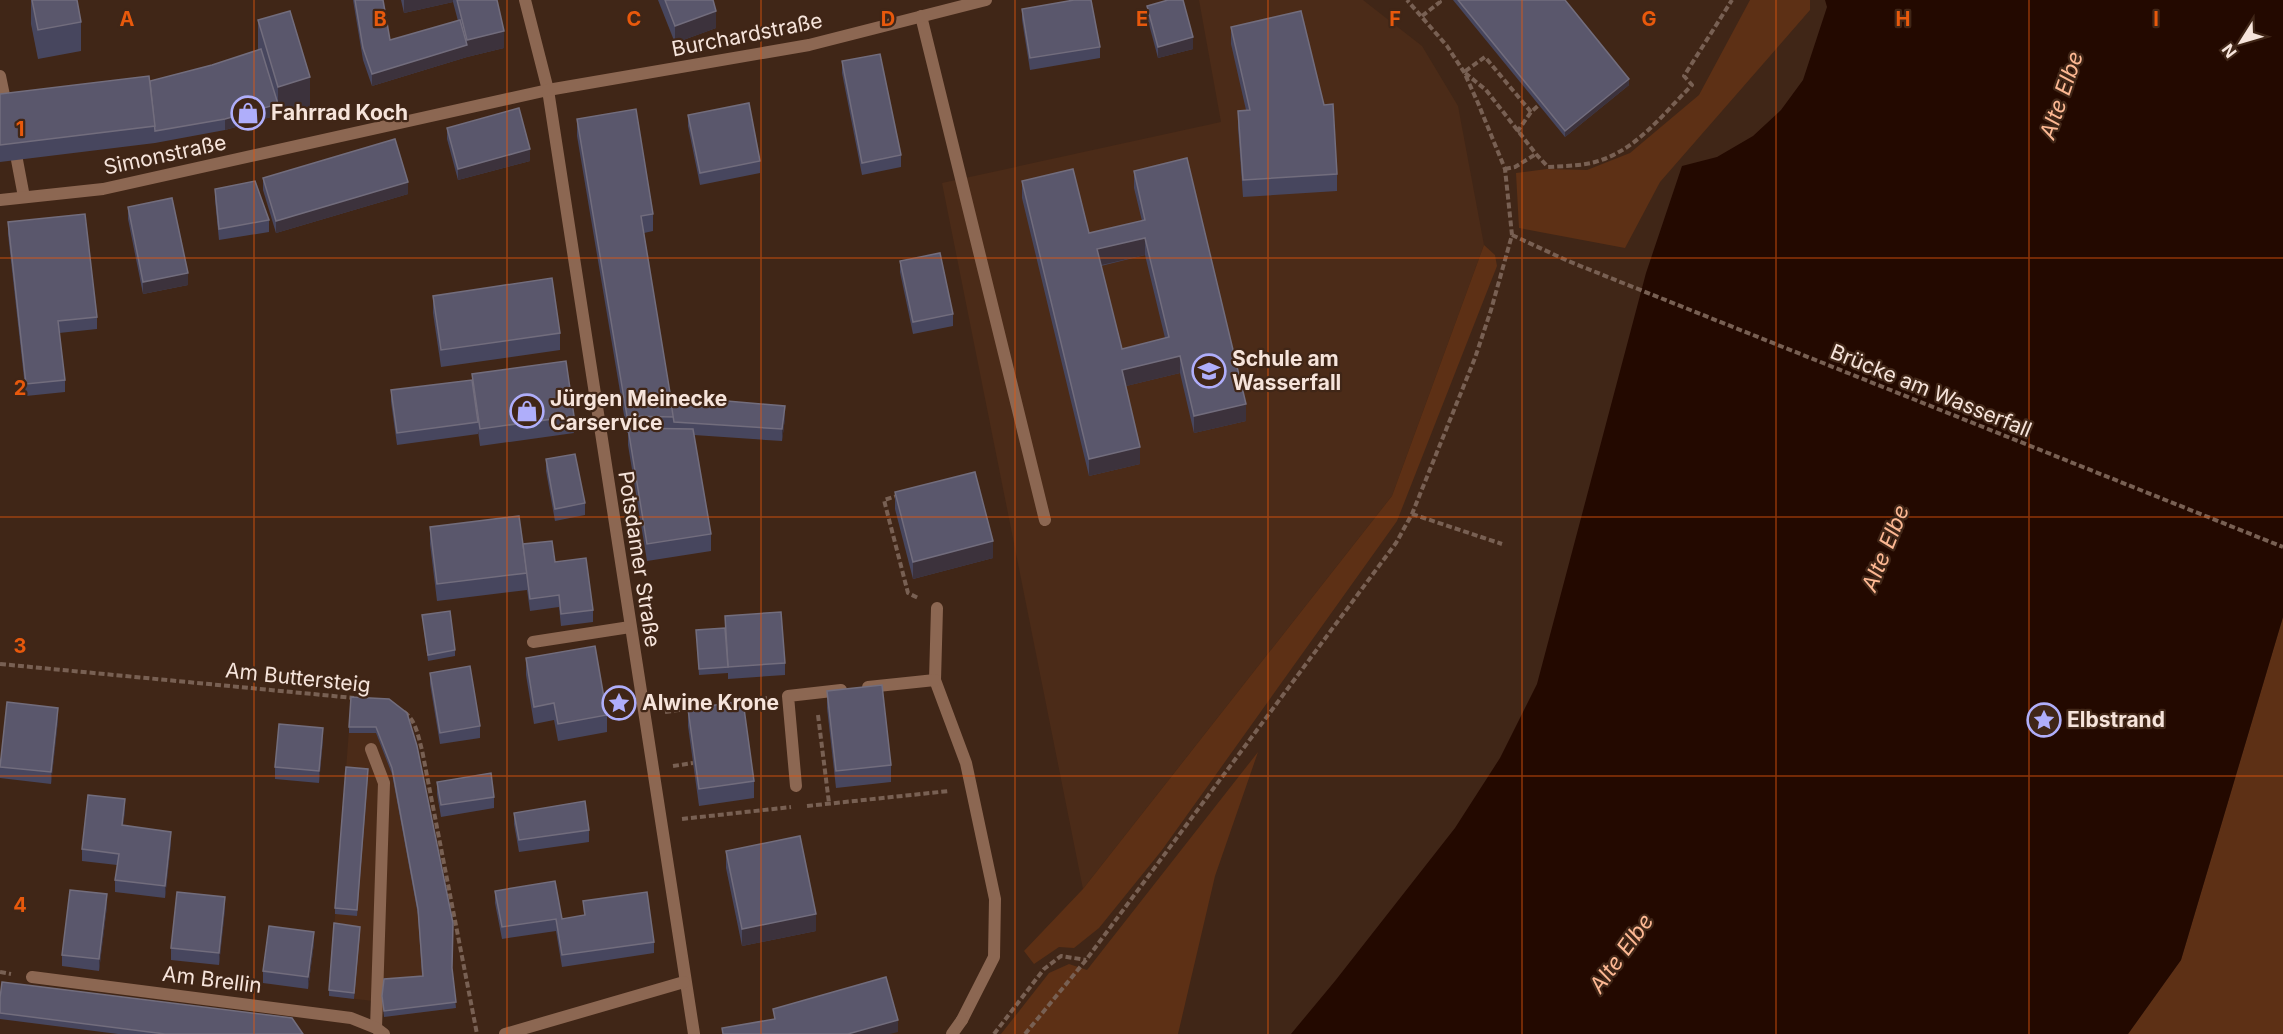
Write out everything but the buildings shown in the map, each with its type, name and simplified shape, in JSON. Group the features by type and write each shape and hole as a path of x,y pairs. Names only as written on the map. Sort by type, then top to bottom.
{"street":[{"name":"Potsdamer Straße","path":"525,0 548,90 684,982 694,1034"},
{"name":"Burchardstraße","path":"548,90 809,45 986,0"},
{"path":"921,16 1045,520"},
{"path":"0,76 7,111"},
{"name":"Simonstraße","path":"0,200 103,189 548,90"},
{"path":"17,160 24,197"},
{"path":"937,608 935,680 966,763 995,898 994,957 962,1020 952,1034"},
{"path":"533,642 630,627"},
{"path":"796,786 788,696 935,680"},
{"path":"371,748 384,783 380,1031"},
{"name":"Am Brellin","path":"32,977 351,1018 380,1031"},
{"path":"505,1034 684,982"}],"path":[{"path":"1025,1034 1086,960 1396,543 1412,514 1475,358 1512,235 1505,169 1464,72 1447,46 1407,0"},
{"path":"1422,16 1440,2 1438,0"},
{"path":"1464,72 1486,90 1548,167 1594,162 1616,154 1637,141 1692,85 1684,76 1732,0"},
{"path":"1464,72 1485,57 1531,112"},
{"path":"1518,132 1531,112 1539,105"},
{"path":"1505,169 1515,167 1536,154"},
{"name":"Brücke am Wasserfall","path":"1512,235 1568,261 2283,547"},
{"path":"905,494 884,500 908,593 937,608"},
{"path":"1412,514 1502,544"},
{"name":"Am Buttersteig","path":"0,664 360,699"},
{"path":"816,693 829,803"},
{"path":"734,703 788,696"},
{"path":"661,712 701,707"},
{"name":"Am Buttersteig","path":"398,710 407,714 416,728 422,750 477,1034"},
{"path":"822,749 832,748"},
{"path":"670,766 693,764"},
{"path":"806,806 972,788"},
{"path":"678,819 795,807"},
{"path":"994,1034 1044,969 1061,957 1086,960"}],"shaded area":[{"name":"Schule am Wasserfall","path":"1199,0 1363,0 1422,46 1458,106 1484,245 1392,496 1083,889 942,183 1221,122"},
{"path":"1750,0 1810,0 1810,10 1660,182 1625,248 1519,228 1516,173 1547,169 1587,170 1630,153 1699,95"},
{"path":"1484,245 1495,255 1497,266 1397,521 1162,850 1099,928 1074,948 1059,947 1034,964 1024,951 1083,889 1392,496"},
{"path":"2283,617 2283,1034 2128,1034 2181,960"},
{"path":"351,703 384,706 453,929 452,974 456,1008 384,1017 382,1002 329,996"},
{"path":"1258,752 1215,876 1178,1034 1001,1034 1049,973 1069,964 1087,970"}],"water":[{"name":"Alte Elbe","path":"1825,0 2283,0 2283,617 2181,960 2128,1034 1291,1034 1455,828 1500,758 1537,684 1646,273 1682,166 1717,157 1753,136 1781,110 1803,80 1827,7"}],"place":[{"name":"Fahrrad Koch","path":"248,113"},
{"name":"Schule am Wasserfall","path":"1209,371"},
{"name":"Jürgen Meinecke Carservice","path":"527,411"},
{"name":"Alwine Krone","path":"619,703"},
{"name":"Elbstrand","path":"2044,720"}]}
